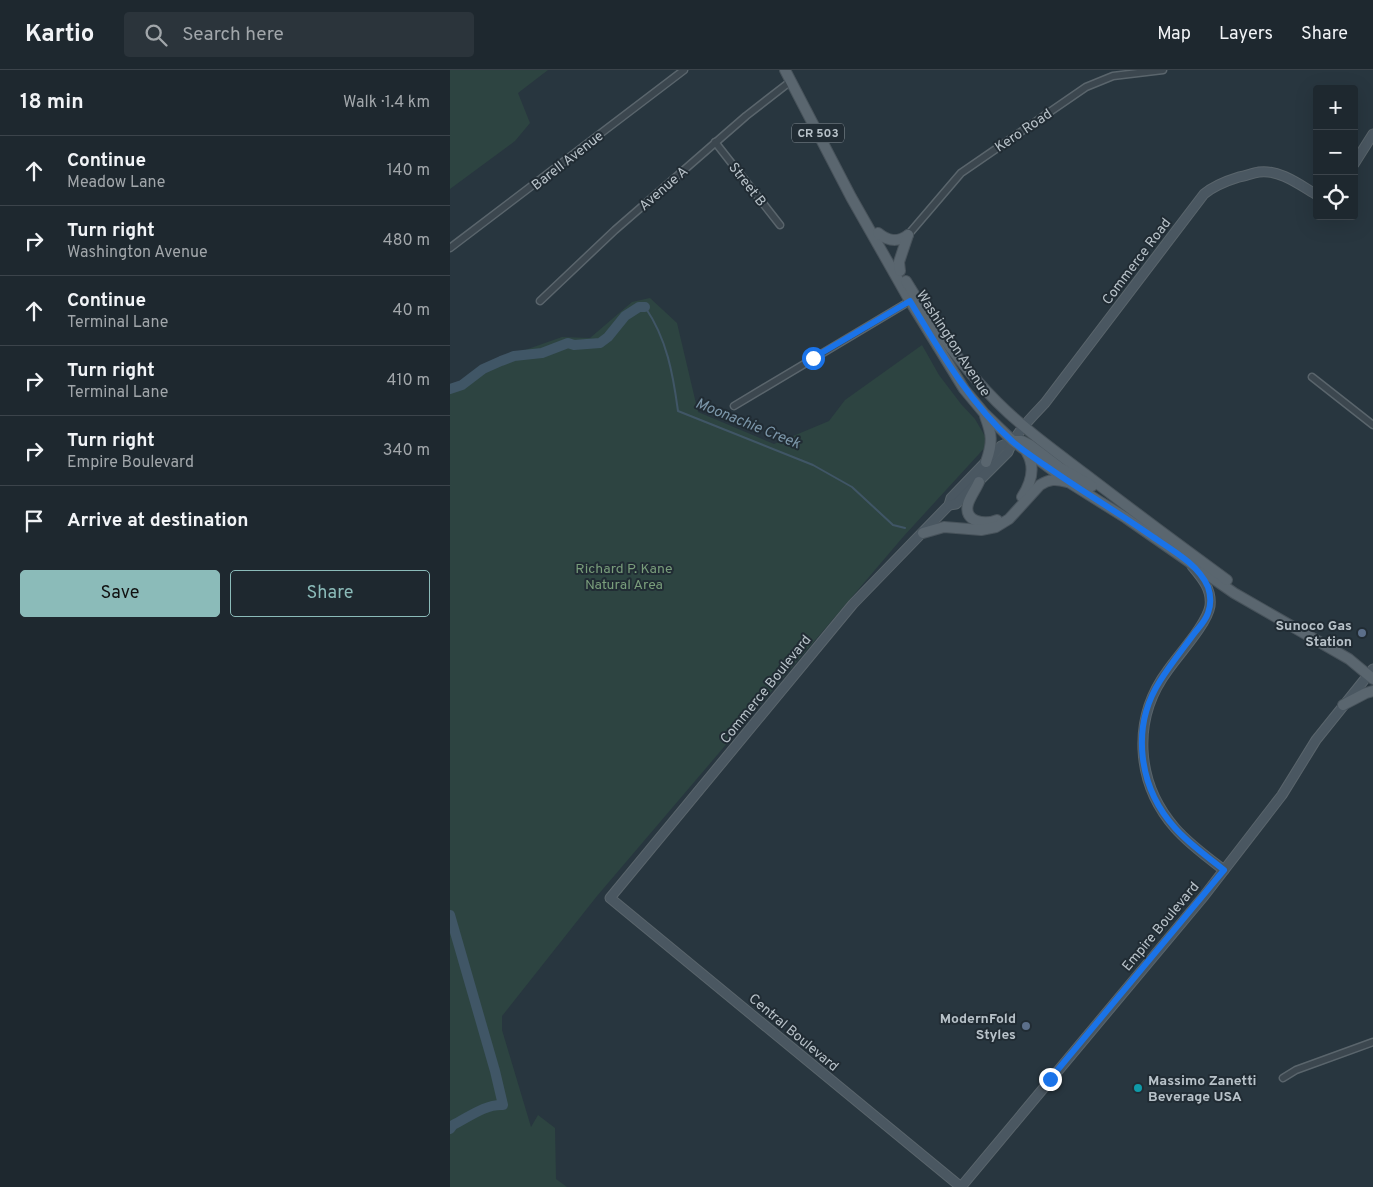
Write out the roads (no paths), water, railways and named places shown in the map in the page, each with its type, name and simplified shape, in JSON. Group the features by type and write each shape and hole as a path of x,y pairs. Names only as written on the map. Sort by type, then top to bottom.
{"main road":[{"name":"Washington Avenue","path":"785,70 792,75 878,233 928,317 950,347 996,400 1023,426 1284,623"},
{"name":"Washington Avenue","path":"792,75 856,206 910,301 960,382 984,413 1012,441 1070,483 1126,518 1234,593 1372,674"},
{"path":"878,233 885,239 892,241 902,239 908,235"},
{"path":"900,271 899,262 908,235"},
{"path":"984,413 992,438 991,449 986,462"},
{"path":"1012,441 1022,441 1030,445 1059,467 1119,500"},
{"path":"979,482 967,505 973,519 979,523 990,522 1004,516 1021,499 1029,487 1032,467 1031,460 1026,452"},
{"path":"923,533 944,527 981,530 996,527 1009,518 1045,482 1056,480 1070,483"},
{"path":"1342,705 1373,691"}],"street":[{"name":"Barell Avenue","path":"450,248 684,70"},
{"name":"Kero Road","path":"908,235 961,173 1086,87 1113,76 1164,70"},
{"name":"Avenue A","path":"540,301 612,232 792,75"},
{"path":"1358,158 1373,134"},
{"name":"Street B","path":"715,142 780,225"},
{"name":"Commerce Road","path":"1012,441 1023,426 1045,403 1204,194 1210,189 1227,180 1260,172 1268,172 1284,176 1313,192"},
{"path":"734,406 910,301"},
{"path":"1312,377 1373,425"},
{"name":"Commerce Boulevard","path":"610,898 841,618 923,533 949,505 951,498 1001,446 1012,441"},
{"name":"Commerce Boulevard","path":"949,505 956,504 979,482 1008,452 1012,441"},
{"path":"1186,560 1204,580 1210,593 1210,607 1205,620 1153,693 1142,730 1142,758 1152,794 1169,820 1183,836 1224,870"},
{"name":"Empire Boulevard","path":"961,1187 1224,870 1282,795 1316,740 1342,705 1372,674"},
{"name":"Central Boulevard","path":"610,898 961,1187"},
{"path":"1283,1078 1296,1070 1373,1042"}],"waterway":[{"name":"Moonachie Creek","path":"450,389 462,385 483,369 514,356 542,353 568,343 574,345 600,343 608,337 625,316 639,307 645,307"},
{"name":"Moonachie Creek","path":"645,307 653,319 664,344 674,384 678,411 813,465 852,487 893,525 905,528"},
{"path":"450,915 503,1105 483,1109 453,1125 450,1129"}],"place":[{"name":"Sunoco Gas Station","path":"1362,633"},
{"name":"ModernFold Styles","path":"1026,1026"},
{"name":"Massimo Zanetti Beverage USA","path":"1138,1088"}],"park label":[{"name":"Richard P. Kane Natural Area","path":"624,576"}]}
